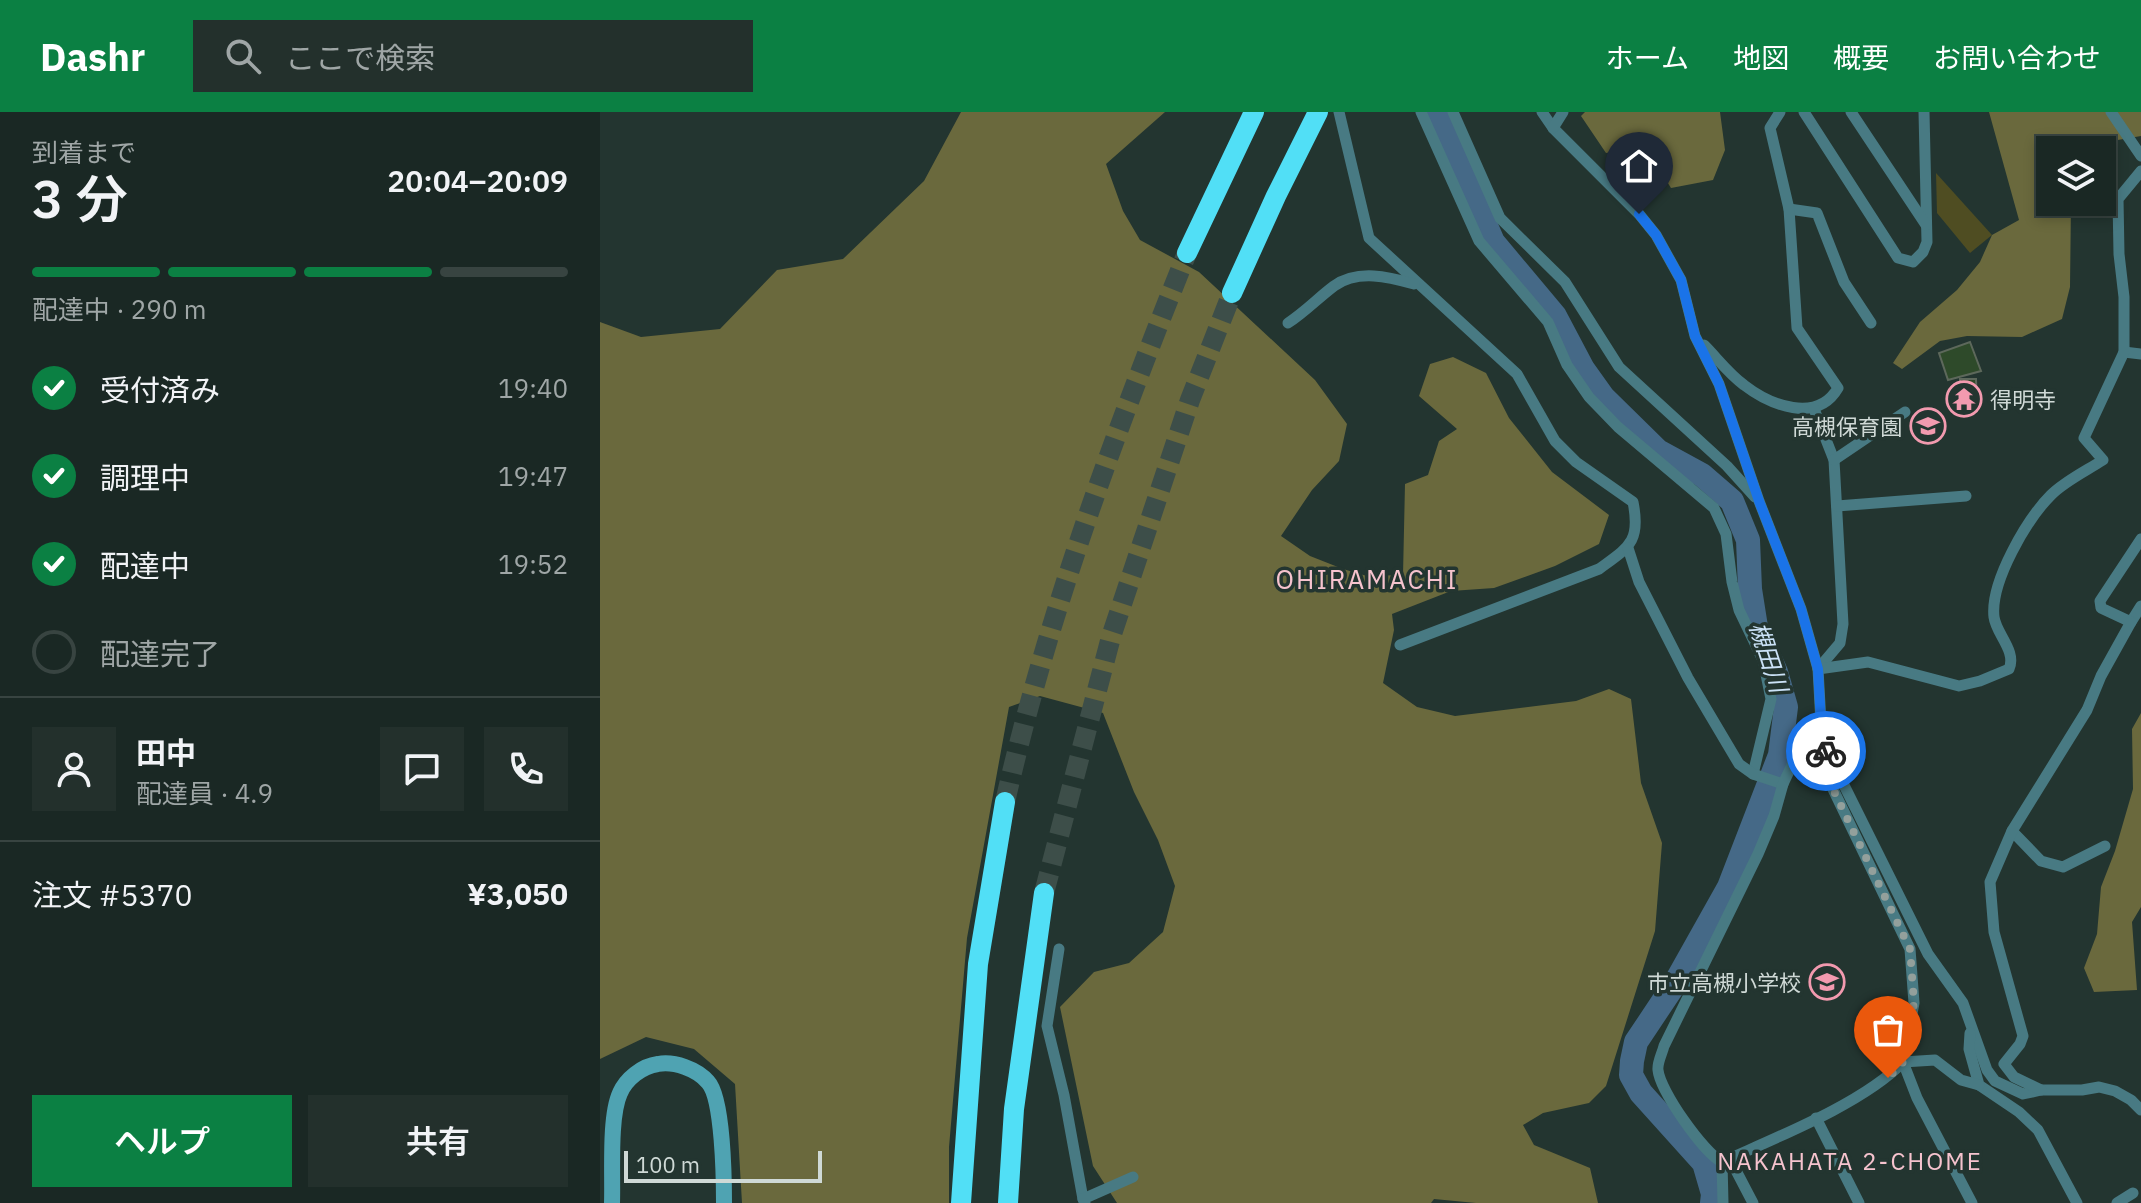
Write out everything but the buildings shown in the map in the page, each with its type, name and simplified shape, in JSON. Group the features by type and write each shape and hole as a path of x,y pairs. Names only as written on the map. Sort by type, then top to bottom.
{"highway":[{"path":"1187,253 1254,112"},
{"path":"1232,293 1318,112"},
{"path":"961,1203 978,964 1005,802"},
{"path":"1008,1203 1014,1109 1044,893"}],"street":[{"path":"1339,112 1369,238 1517,374 1555,441 1576,462 1633,502 1635,535 1628,548 1599,569 1400,645"},
{"path":"1421,112 1479,241 1548,322 1567,365 1589,397 1618,427 1714,508 1726,534 1739,610 1763,660 1771,699 1755,775"},
{"path":"1453,112 1500,218 1565,282 1619,367 1727,466 1759,501"},
{"path":"1542,112 1553,128 1639,214 1656,235 1681,280 1695,336 1719,384 1759,501 1801,609 1818,669 1821,723 1832,787 1910,949 1914,1003 1903,1062 1917,1098 1972,1203"},
{"path":"1553,128 1563,112"},
{"path":"1695,336 1744,385 1781,407 1814,409 1833,397 1838,388 1797,328 1789,209 1770,128 1780,112"},
{"path":"1804,112 1898,258 1913,262 1923,252 1927,242 1924,112"},
{"path":"1851,112 1927,225"},
{"path":"2111,112 2141,156"},
{"path":"1818,669 1868,662 1959,686 2009,669 2012,663 2010,654 1994,619 1995,597 2003,567 2051,494 2103,460 2084,438 2124,352 2118,199 2141,171"},
{"path":"1789,209 1817,213 1844,282 1871,323"},
{"path":"1288,323 1337,284 1382,275 1419,286"},
{"path":"2124,352 2141,354"},
{"path":"1814,409 1834,460 1843,624 1840,643 1818,669"},
{"path":"1834,460 1905,412"},
{"path":"1837,506 1966,496"},
{"path":"2131,622 2101,608 2100,601 2141,539"},
{"path":"1628,548 1639,582 1688,678 1739,764 1755,775 1783,784"},
{"path":"2041,1090 2014,1077 2004,1064 2023,1036 1994,932 1990,882 2012,831 2087,710 2101,676 2141,606"},
{"path":"1753,1203 1726,1161 1702,1144 1662,1086 1657,1067 1664,1046 1758,854 1783,784 1809,729 1821,723"},
{"path":"1825,743 1928,954 1963,1003 1987,1070 1995,1081 2023,1094 2099,1087 2115,1091 2141,1110"},
{"path":"2012,831 2041,861 2063,867 2105,846"},
{"path":"1059,949 1047,1026 1084,1201 1133,1177"},
{"path":"1971,1028 1969,1049 1979,1085"},
{"path":"1726,1161 1816,1118 1888,1078 1903,1062 1935,1060 1961,1080 1979,1085 2019,1112 2038,1130 2077,1203"},
{"path":"612,1203 615,1108 620,1091 640,1070 661,1063 677,1064 709,1083 717,1104 724,1203"},
{"path":"1816,1118 1859,1203"},
{"path":"1723,1203 1726,1161"}],"shaded area":[{"path":"961,112 1165,112 1106,164 1123,211 1140,240 1199,272 1315,380 1347,424 1339,461 1312,490 1281,536 1310,556 1367,576 1403,575 1405,484 1428,475 1439,441 1457,429 1419,396 1430,364 1453,357 1486,373 1509,418 1552,472 1609,515 1599,544 1555,566 1494,588 1451,591 1392,614 1394,630 1383,683 1417,707 1455,716 1576,701 1609,689 1631,699 1641,783 1662,843 1655,931 1606,1086 1589,1103 1543,1113 1523,1125 1534,1145 1590,1168 1598,1203 1476,1203 1434,1199 1431,1203 1117,1203 1093,1166 1060,1007 1094,972 1129,963 1163,932 1175,886 1103,713 1040,696 1009,707 967,938 949,1147 949,1203 742,1203 735,1084 694,1049 646,1037 600,1059 600,322 641,337 720,329 777,270 843,259 924,181"},
{"path":"1585,112 1720,112 1725,150 1713,180 1671,188 1646,148 1606,153 1581,116"},
{"path":"1989,112 2141,112 2141,136 2116,140 2116,136 2036,136 2036,216 2071,216 2070,287 2062,319 2022,337 1967,336 1940,341 1902,369 1893,363 1920,322 1957,290 1980,262 1992,235 2019,220"},
{"path":"1936,173 1992,235 1970,253 1937,213"},
{"path":"2141,713 2141,907 2132,922 2137,990 2094,992 2084,968 2097,934 2101,887 2133,789 2132,729"}],"waterway":[{"name":"槻田川","path":"1437,112 1493,242 1555,316 1583,369 1603,397 1658,451 1702,475 1732,501 1748,540 1750,589 1756,627 1776,672 1786,707 1780,755 1729,887 1674,985 1636,1042 1631,1075 1641,1093 1704,1163 1713,1194 1712,1203"}],"tunnel":[{"path":"1005,802 1062,592 1134,388 1187,253"},
{"path":"1044,893 1111,637 1190,400 1232,293"}],"way so far":[{"path":"1826,751 1832,787 1910,949 1914,1003 1903,1062 1888,1078"}],"place":[{"name":"得明寺","path":"1964,399"},
{"name":"高槻保育園","path":"1928,426"},
{"name":"市立高槻小学校","path":"1827,982"}],"district":[{"name":"OHIRAMACHI","path":"1367,579"},
{"name":"NAKAHATA 2-CHOME","path":"1850,1161"}],"route":[{"path":"1639,214 1656,235 1681,280 1695,336 1719,384 1759,501 1801,609 1818,669 1826,751"}]}
